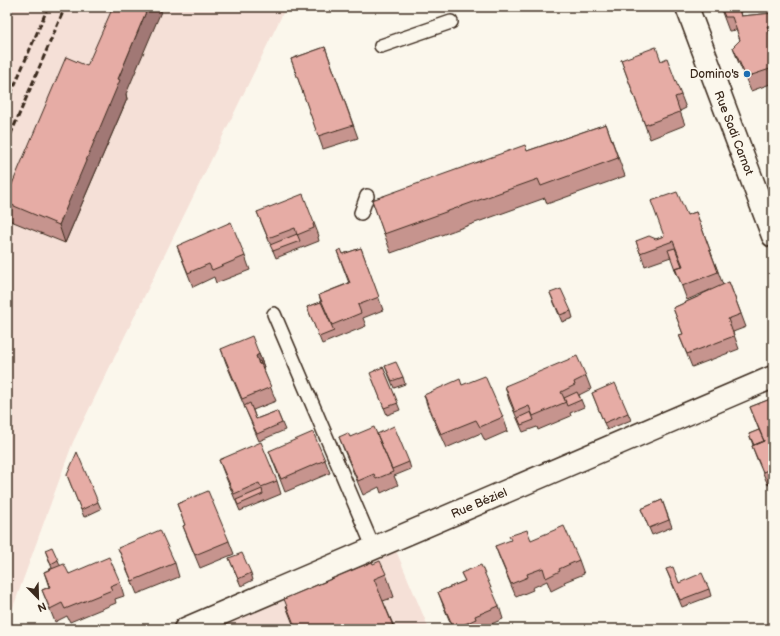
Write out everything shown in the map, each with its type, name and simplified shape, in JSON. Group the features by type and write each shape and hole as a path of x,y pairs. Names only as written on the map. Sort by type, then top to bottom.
{"street":[{"name":"Rue Sadi Carnot","path":"687,7 773,236"},
{"name":"Rue Béziel","path":"185,629 773,377"}],"lane":[{"path":"381,46 451,22"},
{"path":"361,213 367,196"},
{"path":"274,314 374,549"}],"shaded area":[{"path":"7,7 286,7 73,442 7,624"},
{"path":"392,541 429,629 185,629"}],"building":[{"path":"113,7 148,7 118,79 120,80 59,225 7,203 7,196 66,57 87,66"},
{"path":"721,7 738,7 741,16 773,13 773,25 767,26 773,42 773,68 746,77 733,47 740,40 732,17 725,17"},
{"path":"325,47 353,125 318,136 291,59"},
{"path":"656,47 661,61 667,58 681,95 675,97 680,112 645,125 621,60"},
{"path":"606,124 618,158 541,186 538,179 384,234 372,200 525,145 527,151"},
{"path":"677,192 687,215 696,212 718,272 682,286 675,268 683,266 673,241 640,253 636,241 649,236 656,239 664,236 651,201"},
{"path":"303,194 314,223 314,228 297,235 295,228 268,238 257,212"},
{"path":"231,222 245,256 212,270 209,264 188,273 177,246"},
{"path":"297,234 300,241 273,251 270,245"},
{"path":"361,248 379,297 358,305 361,313 332,325 319,295 350,283 337,251 341,249 343,254"},
{"path":"675,248 682,266 675,268 677,275 668,250"},
{"path":"729,282 741,314 728,319 734,336 687,354 679,335 683,334 673,308"},
{"path":"561,289 571,311 560,315 550,293"},
{"path":"321,302 334,331 319,337 307,307"},
{"path":"252,336 259,354 256,356 271,387 242,399 221,349"},
{"path":"577,356 586,376 574,382 575,385 561,392 566,402 533,416 529,406 515,412 505,386"},
{"path":"396,362 403,377 392,381 385,366"},
{"path":"383,367 398,403 384,408 370,373"},
{"path":"485,376 503,417 480,427 476,420 441,434 424,395 460,379 462,385"},
{"path":"615,383 628,413 604,423 592,393"},
{"path":"577,392 581,400 567,406 564,398"},
{"path":"773,398 773,468 763,472 752,446 764,441 750,407"},
{"path":"250,403 256,419 277,411 282,423 257,434 244,406"},
{"path":"531,412 534,420 521,425 518,418"},
{"path":"394,426 409,462 392,469 377,434"},
{"path":"374,427 393,472 376,479 374,474 358,481 339,437 348,433 350,437"},
{"path":"759,430 764,441 754,445 749,434"},
{"path":"313,432 325,460 281,479 269,451"},
{"path":"261,442 277,481 261,487 259,483 234,494 219,460"},
{"path":"77,452 98,502 81,510 67,475"},
{"path":"262,489 263,494 238,505 236,500"},
{"path":"208,491 229,541 195,555 183,526 185,525 177,504"},
{"path":"662,500 669,520 649,528 641,509"},
{"path":"564,526 579,560 559,569 560,571 546,578 543,568 527,574 528,577 511,584 495,546 511,540 509,536 527,530 531,540"},
{"path":"160,530 175,563 132,581 118,548"},
{"path":"52,547 58,560 51,564 45,550"},
{"path":"242,553 251,573 238,579 229,558"},
{"path":"109,557 120,582 110,586 112,590 65,609 62,603 50,609 42,590 50,587 44,572 64,564 69,574"},
{"path":"380,561 386,574 374,579 393,626 386,629 296,629 284,599 372,562 373,564"},
{"path":"481,565 499,606 475,616 476,619 454,629 438,592 465,581 461,573"},
{"path":"673,567 679,583 702,573 709,589 680,600 666,569"}],"railway":[{"path":"7,103 48,7"},
{"path":"7,143 65,7"}],"place":[{"name":"Domino's","path":"747,74"}]}
